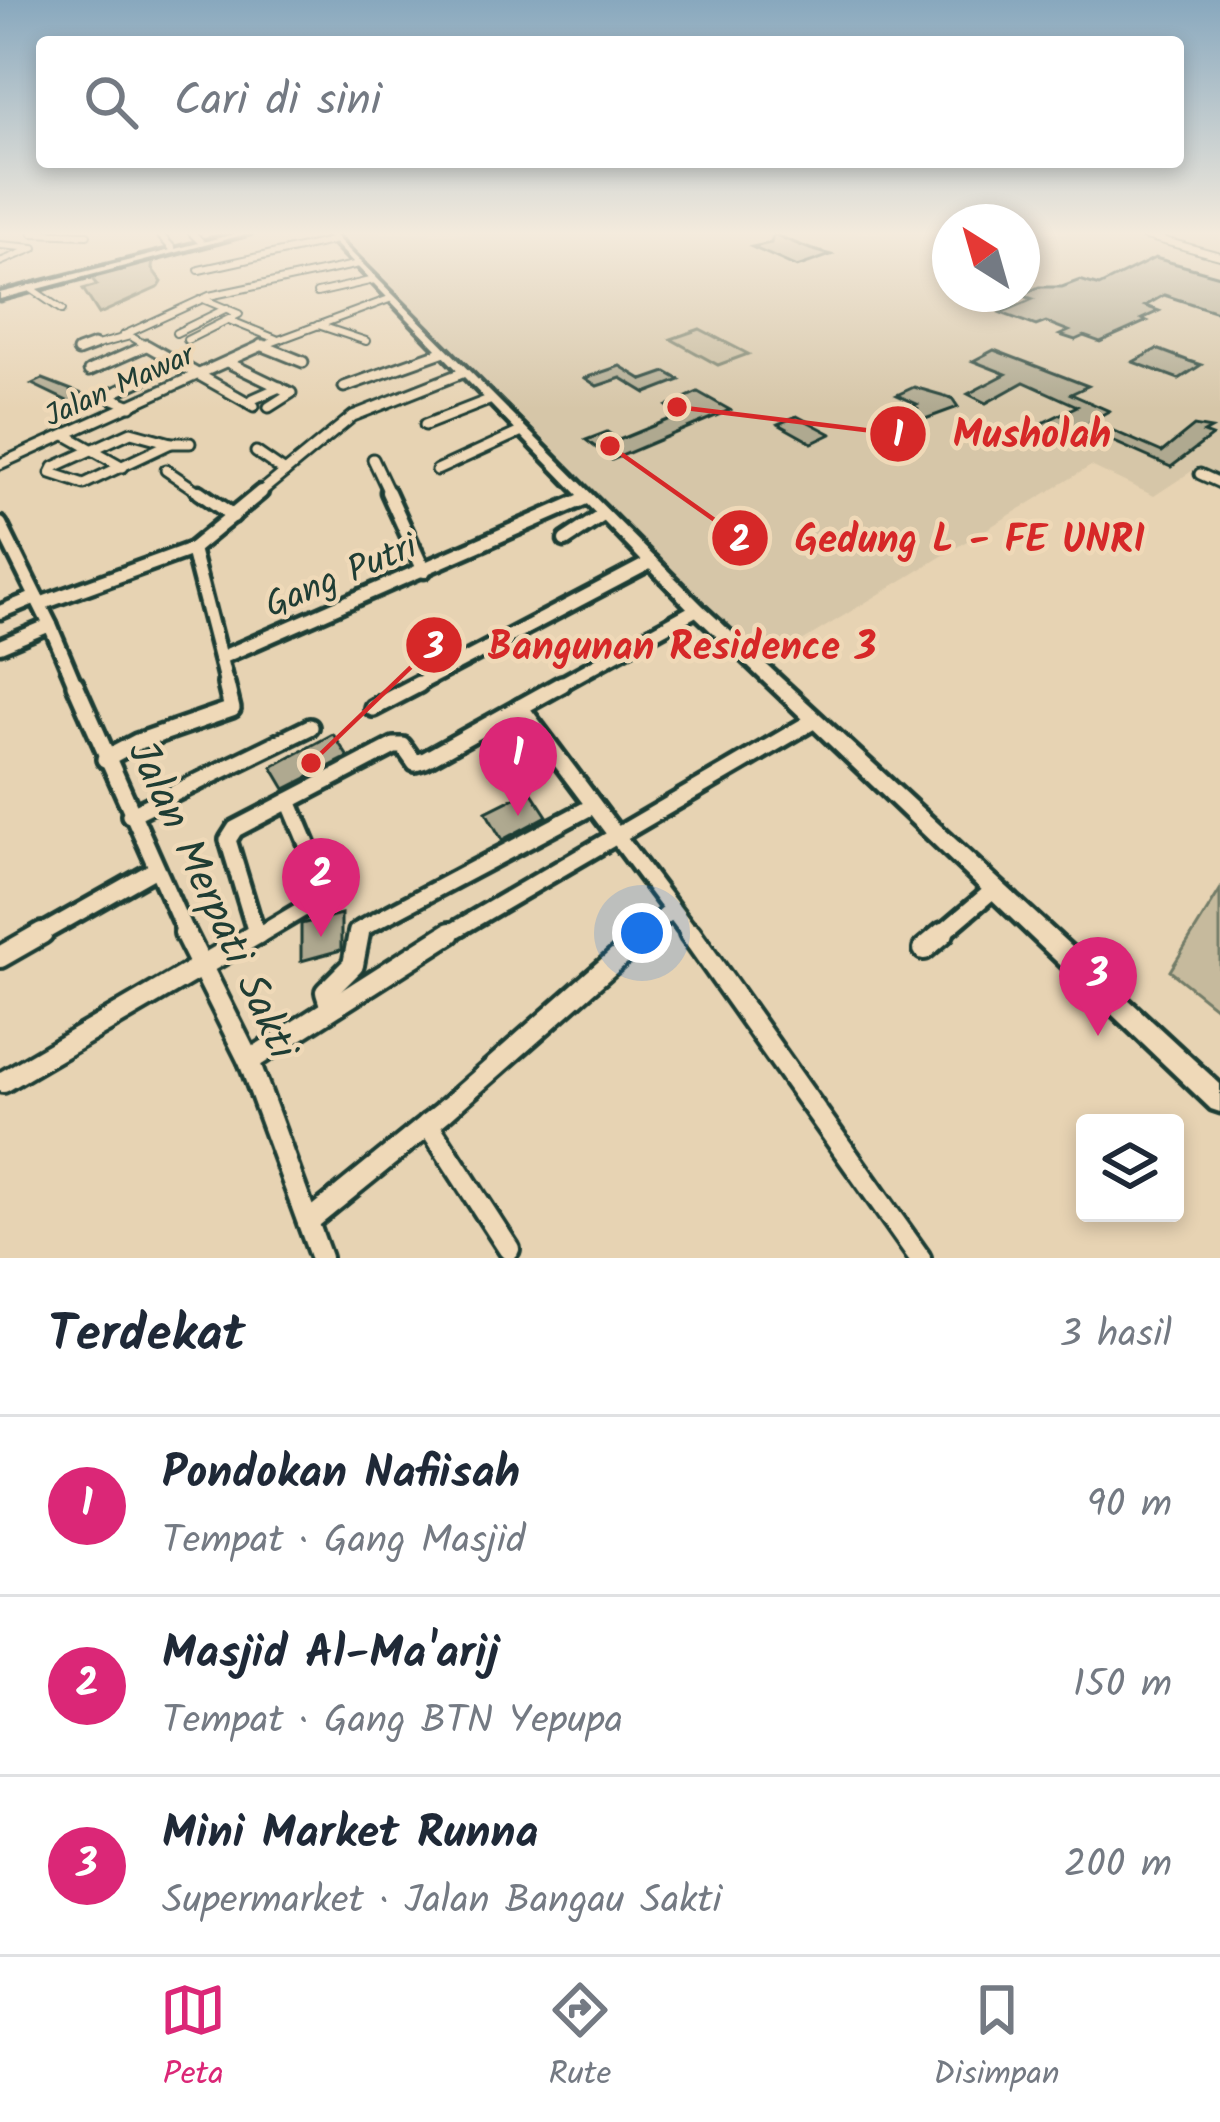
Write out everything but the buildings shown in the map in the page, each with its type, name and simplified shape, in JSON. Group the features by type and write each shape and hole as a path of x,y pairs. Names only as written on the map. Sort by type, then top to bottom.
{"street":[{"path":"35,292 62,310"},
{"path":"78,351 202,299 235,292"},
{"path":"341,316 320,294 344,292"},
{"path":"340,296 363,292"},
{"name":"Jalan Mawar","path":"0,464 262,345 341,316 377,292"},
{"path":"385,292 697,609 1220,1100"},
{"path":"187,340 239,313 202,299"},
{"path":"176,333 227,308"},
{"path":"229,320 276,339"},
{"path":"317,325 366,341"},
{"path":"124,335 254,402 280,387"},
{"path":"262,345 303,362"},
{"path":"89,371 146,346"},
{"path":"344,388 442,352"},
{"path":"227,362 290,393 269,407"},
{"path":"132,406 106,397 167,368"},
{"path":"0,612 192,549 353,416 462,373"},
{"path":"425,425 488,400"},
{"path":"171,443 81,485 51,472 131,431 171,443 190,443"},
{"path":"437,470 520,432"},
{"path":"66,435 123,467"},
{"path":"256,452 285,472"},
{"path":"373,459 424,571"},
{"path":"166,470 232,516"},
{"path":"1200,474 1220,483"},
{"name":"Gang Putri","path":"220,658 586,498"},
{"path":"565,540 602,515"},
{"path":"0,524 50,625 0,646"},
{"path":"106,759 137,742 232,709 192,549"},
{"path":"374,708 651,562"},
{"path":"260,935 229,834 394,746 403,746 415,763 425,760 697,609"},
{"name":"Jalan Merpati Sakti","path":"50,625 154,870 249,1061 321,1258"},
{"path":"520,707 589,808 672,910 853,1154 920,1258"},
{"path":"249,1061 330,1005 542,877 614,840 813,721"},
{"path":"130,815 310,728"},
{"path":"3,1082 328,894 289,801"},
{"path":"330,1005 326,992 353,965 352,948 362,929 589,808"},
{"path":"0,958 154,870"},
{"path":"923,950 993,890"},
{"path":"309,1221 428,1124 672,910"},
{"path":"428,1124 509,1249"}],"shaded area":[{"path":"85,292 149,292 99,314"},
{"path":"391,292 932,292 932,312 1040,312 1040,292 1220,292 1220,480 1195,469 1154,496 1091,466 764,664"},
{"path":"700,329 748,354 718,365 671,339"},
{"path":"1220,890 1220,1011 1170,971"}],"place":[{"name":"Musholah","path":"677,407"},
{"name":"Gedung L - FE UNRI","path":"610,446"},
{"name":"Bangunan Residence 3","path":"311,763"},
{"name":"Pondokan Nafiisah","path":"518,816"},
{"name":"Masjid Al-Ma'arij","path":"321,937"},
{"name":"Mini Market Runna","path":"1098,1036"}]}
